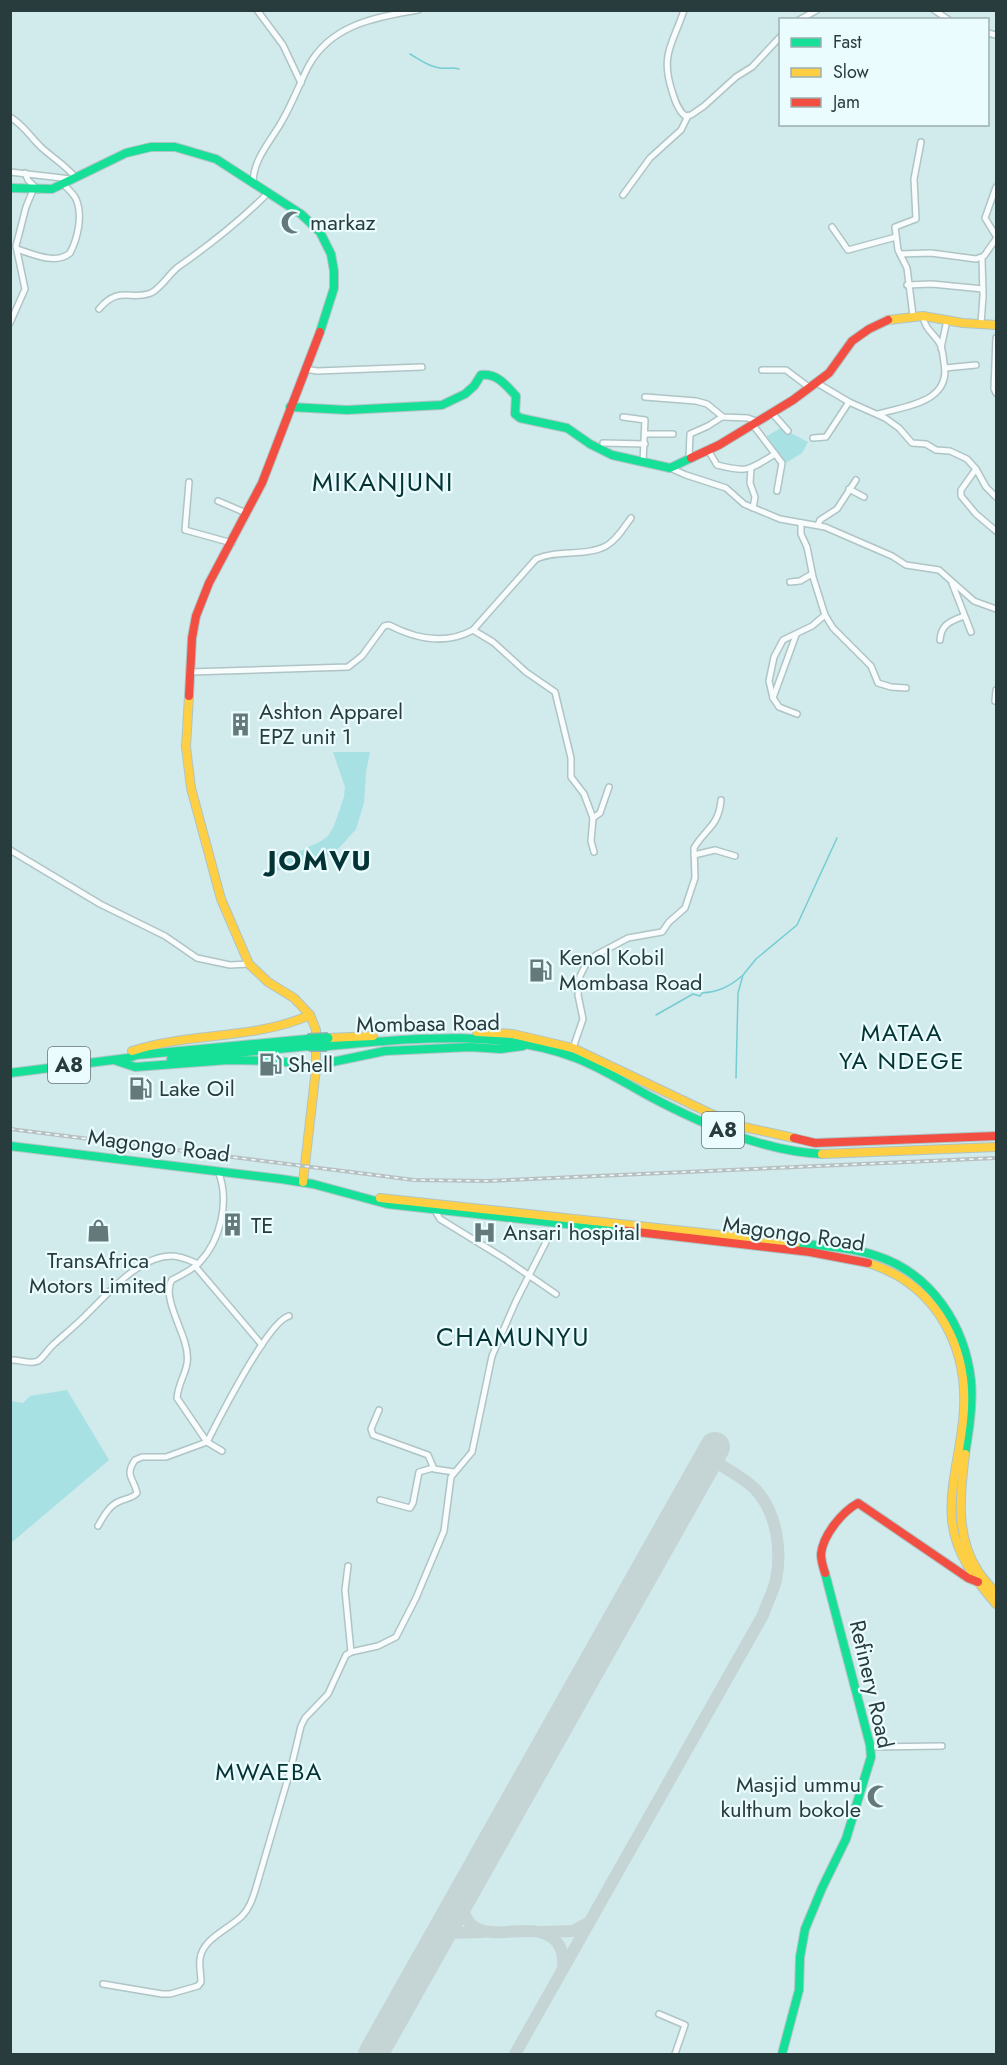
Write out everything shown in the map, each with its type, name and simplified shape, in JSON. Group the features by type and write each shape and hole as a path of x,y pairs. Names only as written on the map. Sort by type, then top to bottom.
{"main road":[{"path":"10,188 52,189 126,153 152,147 171,146 216,159 306,218 326,241 332,262 333,291 322,327 266,474 201,600 192,638 186,747 188,776 221,899 234,933 249,964 268,982 294,998 310,1015 316,1030 316,1069 303,1182"},
{"path":"290,407 320,410 442,405 456,401 478,381 481,375 489,374 497,377 516,396 516,416 567,428 603,452 670,468 708,450 772,413 829,373 849,344 869,329 892,318 923,316 996,325"},
{"path":"114,1060 128,1053 166,1042 246,1034 298,1021 310,1015"},
{"name":"Mombasa Road","path":"400,1037 465,1032 513,1034 573,1048 718,1117 744,1127 815,1143 996,1136"},
{"name":"Mombasa Road","path":"10,1073 137,1055 308,1039 484,1038 514,1041 575,1058 616,1077 668,1106 722,1130 797,1151 851,1153 996,1147"},
{"path":"316,1069 327,1063 385,1051 470,1047 501,1049 530,1046"},
{"path":"114,1060 135,1067 272,1060 305,1064 316,1069"},
{"name":"Magongo Road","path":"10,1146 303,1182 394,1206 836,1251 870,1263 914,1287 939,1313 954,1341 963,1365 966,1391 952,1521 960,1550 978,1582 996,1604"},
{"name":"Magongo Road","path":"355,1195 882,1257 912,1274 940,1299 959,1332 967,1354 972,1384 959,1509 965,1543 978,1569 996,1593"},
{"name":"Refinery Road","path":"782,2055 799,1990 800,1957 805,1929 822,1887 846,1839 872,1757 820,1552 837,1523 853,1506 860,1504 968,1578 978,1582"}],"street":[{"path":"257,10 283,45 302,83"},
{"path":"253,183 258,160 284,118 315,55 345,29 369,19 418,10"},
{"path":"684,10 670,45 667,62 676,104 683,114 688,116"},
{"path":"803,18 817,10"},
{"path":"623,195 650,158 681,130 688,116 752,67 779,38"},
{"path":"10,117 27,130 41,147 64,164 79,214 79,223 70,253 63,257 46,257 16,249"},
{"path":"913,316 906,265 900,254 896,237 897,225 914,222 916,219 914,179 921,142"},
{"path":"10,172 70,180"},
{"path":"10,324 25,289 16,249 26,207 36,190 27,180 25,173"},
{"path":"900,254 931,253 976,260 982,258 996,238 985,218 996,187"},
{"path":"99,309 116,296 148,293 154,290 176,269 223,236 268,193"},
{"path":"832,227 848,250 896,237"},
{"path":"981,324 982,258"},
{"path":"907,285 932,284 983,289"},
{"path":"923,316 926,327 941,348"},
{"path":"878,414 927,400 943,383 946,377 941,348 947,320"},
{"path":"996,338 994,389 996,393"},
{"path":"945,368 976,365"},
{"path":"305,369 317,371 422,367"},
{"path":"762,370 786,370 813,385 878,414 899,428 912,443 926,444 936,450 950,451 967,459 996,498"},
{"path":"645,397 700,402 707,404 722,417"},
{"path":"813,438 826,437 849,402"},
{"path":"772,413 788,431"},
{"path":"623,417 644,418 646,421 643,462"},
{"path":"689,458 690,434 722,417 752,418 782,463 777,490"},
{"path":"646,434 673,434"},
{"path":"603,443 645,444"},
{"path":"708,450 717,465 744,470 775,454"},
{"path":"670,468 726,488 744,504 780,519 818,525 892,556 906,565 939,570 974,601 996,609"},
{"path":"751,468 750,483 755,497 753,508"},
{"path":"976,469 961,490 961,496 976,514 996,531"},
{"path":"818,525 820,520 837,509 856,480"},
{"path":"189,482 185,530 232,543"},
{"path":"849,489 864,497"},
{"path":"218,501 246,513"},
{"path":"189,672 348,667 362,656 384,626 426,638 458,638 473,630 536,559 551,553 604,547 632,518"},
{"path":"801,523 801,534 807,547 812,574 825,615 833,628 871,666 878,682 891,687 906,688"},
{"path":"790,582 800,581 812,574"},
{"path":"952,583 971,632"},
{"path":"797,714 779,707 773,698 769,681 774,657 783,640 812,626 825,615"},
{"path":"940,640 941,632 946,625 964,616"},
{"path":"473,630 494,642 526,672 555,692 571,758 571,777 584,794 593,818 591,841 594,852"},
{"path":"773,698 796,635"},
{"path":"995,701 996,690"},
{"path":"593,818 600,813 609,787"},
{"path":"573,1048 583,1019 578,995 580,976 586,964 596,955 628,938 659,934 685,908 696,878 695,846 718,817 721,800"},
{"path":"10,850 100,904 165,936 197,958 230,965 249,964"},
{"path":"694,855 715,850 735,856"},
{"path":"218,1171 224,1200 223,1214 213,1239 197,1265 172,1280 168,1292 184,1336 188,1358 187,1369 177,1398 207,1442 222,1451"},
{"path":"434,1209 440,1219 530,1275 556,1294"},
{"path":"103,1984 170,1994 200,1984 199,1960 202,1952 211,1940 242,1916 252,1901 304,1718 328,1694 346,1655 383,1644 396,1637 399,1632 444,1531 453,1472 471,1454 492,1356 546,1242"},
{"path":"10,1360 20,1359 29,1363 40,1360 48,1349 85,1317 113,1287 144,1265 173,1256 197,1265 262,1346"},
{"path":"98,1526 116,1503 134,1497 137,1493 130,1478 130,1468 135,1460 142,1457 166,1457 207,1442 234,1390 262,1346 277,1324 284,1317 289,1316"},
{"path":"380,1410 371,1433 428,1455 433,1468"},
{"path":"380,1500 410,1508 419,1472 433,1468 453,1472"},
{"path":"348,1566 345,1590 351,1652"},
{"path":"871,1747 942,1746"},
{"path":"659,2014 685,2025 675,2055"}],"shaded area":[{"path":"781,428 808,442 802,453 784,464 767,436"},
{"path":"333,752 370,752 364,803 356,829 330,856 290,865 275,872 266,871 276,863 277,853 294,854 321,841 328,836 334,826 345,787"},
{"path":"67,1390 109,1460 11,1543 11,1401 23,1403 30,1396"}],"waterway":[{"path":"410,54 432,66 459,69"},
{"path":"736,1078 738,993 743,975 756,959 797,925 837,838"},
{"path":"656,1015 693,994 700,996 702,993 718,990 742,976"}],"taxiway":[{"path":"515,2054 763,1615 775,1584 778,1544 768,1509 750,1484 709,1458"},
{"path":"461,1898 466,1917 475,1927 487,1932 544,1933 556,1941 563,1954 563,1968"},
{"path":"541,1932 573,1931 588,1923"},
{"path":"436,1942 450,1933 483,1932"}],"runway":[{"path":"373,2054 715,1447"}],"railway":[{"path":"10,1129 414,1180 486,1181 996,1158"}],"traffic: fast":[{"path":"10,188 52,189 126,153 151,147 175,147 216,159 301,214 320,232 331,254 334,271 334,288 320,332"},
{"path":"290,407 347,410 442,405 465,394 481,375 487,375 501,381 516,396 515,414 520,418 567,428 590,444 612,455 670,468 691,458"},
{"path":"308,1039 328,1038"},
{"path":"327,1046 453,1038 515,1042 586,1062 711,1126 777,1148 822,1154"},
{"path":"10,1073 137,1055 308,1039"},
{"path":"171,1059 309,1046"},
{"path":"309,1046 327,1046"},
{"path":"114,1060 135,1067 228,1060 278,1061 316,1069 327,1063 385,1051 470,1047 501,1049 523,1046"},
{"path":"10,1146 281,1179 313,1184 387,1204 620,1230"},
{"path":"796,1243 867,1253 897,1264 914,1275 942,1305 962,1341 971,1381 971,1408 965,1454"},
{"path":"782,2054 799,1990 800,1957 805,1929 846,1839 871,1757 870,1745 825,1573"}],"traffic: slow":[{"path":"888,320 923,316 963,323 996,325"},
{"path":"189,696 186,747 191,788 221,899 249,964 268,982 294,998 310,1015 316,1030 316,1069 303,1182"},
{"path":"132,1051 176,1041 267,1028 310,1015"},
{"path":"477,1032 513,1034 573,1048 718,1117 744,1127 794,1138"},
{"path":"328,1038 373,1036"},
{"path":"822,1154 996,1147"},
{"path":"380,1198 796,1243"},
{"path":"868,1263 893,1273 914,1287 931,1304 945,1324 955,1346 962,1370 964,1395 962,1433 952,1495 952,1520 962,1555 974,1576 996,1604"},
{"path":"965,1454 961,1499 962,1529 971,1558 984,1580 996,1593"}],"traffic: jam":[{"path":"691,458 719,445 793,400 829,373 852,341 888,320"},
{"path":"189,696 192,638 196,616 209,583 262,483 320,332"},
{"path":"794,1138 815,1143 996,1136"},
{"path":"620,1230 810,1252 868,1263"},
{"path":"825,1573 821,1554 825,1539 840,1518 858,1503 968,1578 978,1582"}],"place":[{"name":"markaz","path":"292,222"},
{"name":"Ashton Apparel EPZ unit 1","path":"241,724"},
{"name":"Kenol Kobil Mombasa Road","path":"541,970"},
{"name":"Shell","path":"270,1064"},
{"name":"Lake Oil","path":"141,1088"},
{"name":"TE","path":"233,1225"},
{"name":"TransAfrica Motors Limited","path":"98,1231"},
{"name":"Ansari hospital","path":"485,1232"},
{"name":"Masjid ummu kulthum bokole","path":"879,1797"}],"district":[{"name":"MIKANJUNI","path":"383,482"},
{"name":"JOMVU","path":"320,860"},
{"name":"MATAA YA NDEGE","path":"902,1047"},
{"name":"CHAMUNYU","path":"513,1337"},
{"name":"MWAEBA","path":"269,1772"}]}
